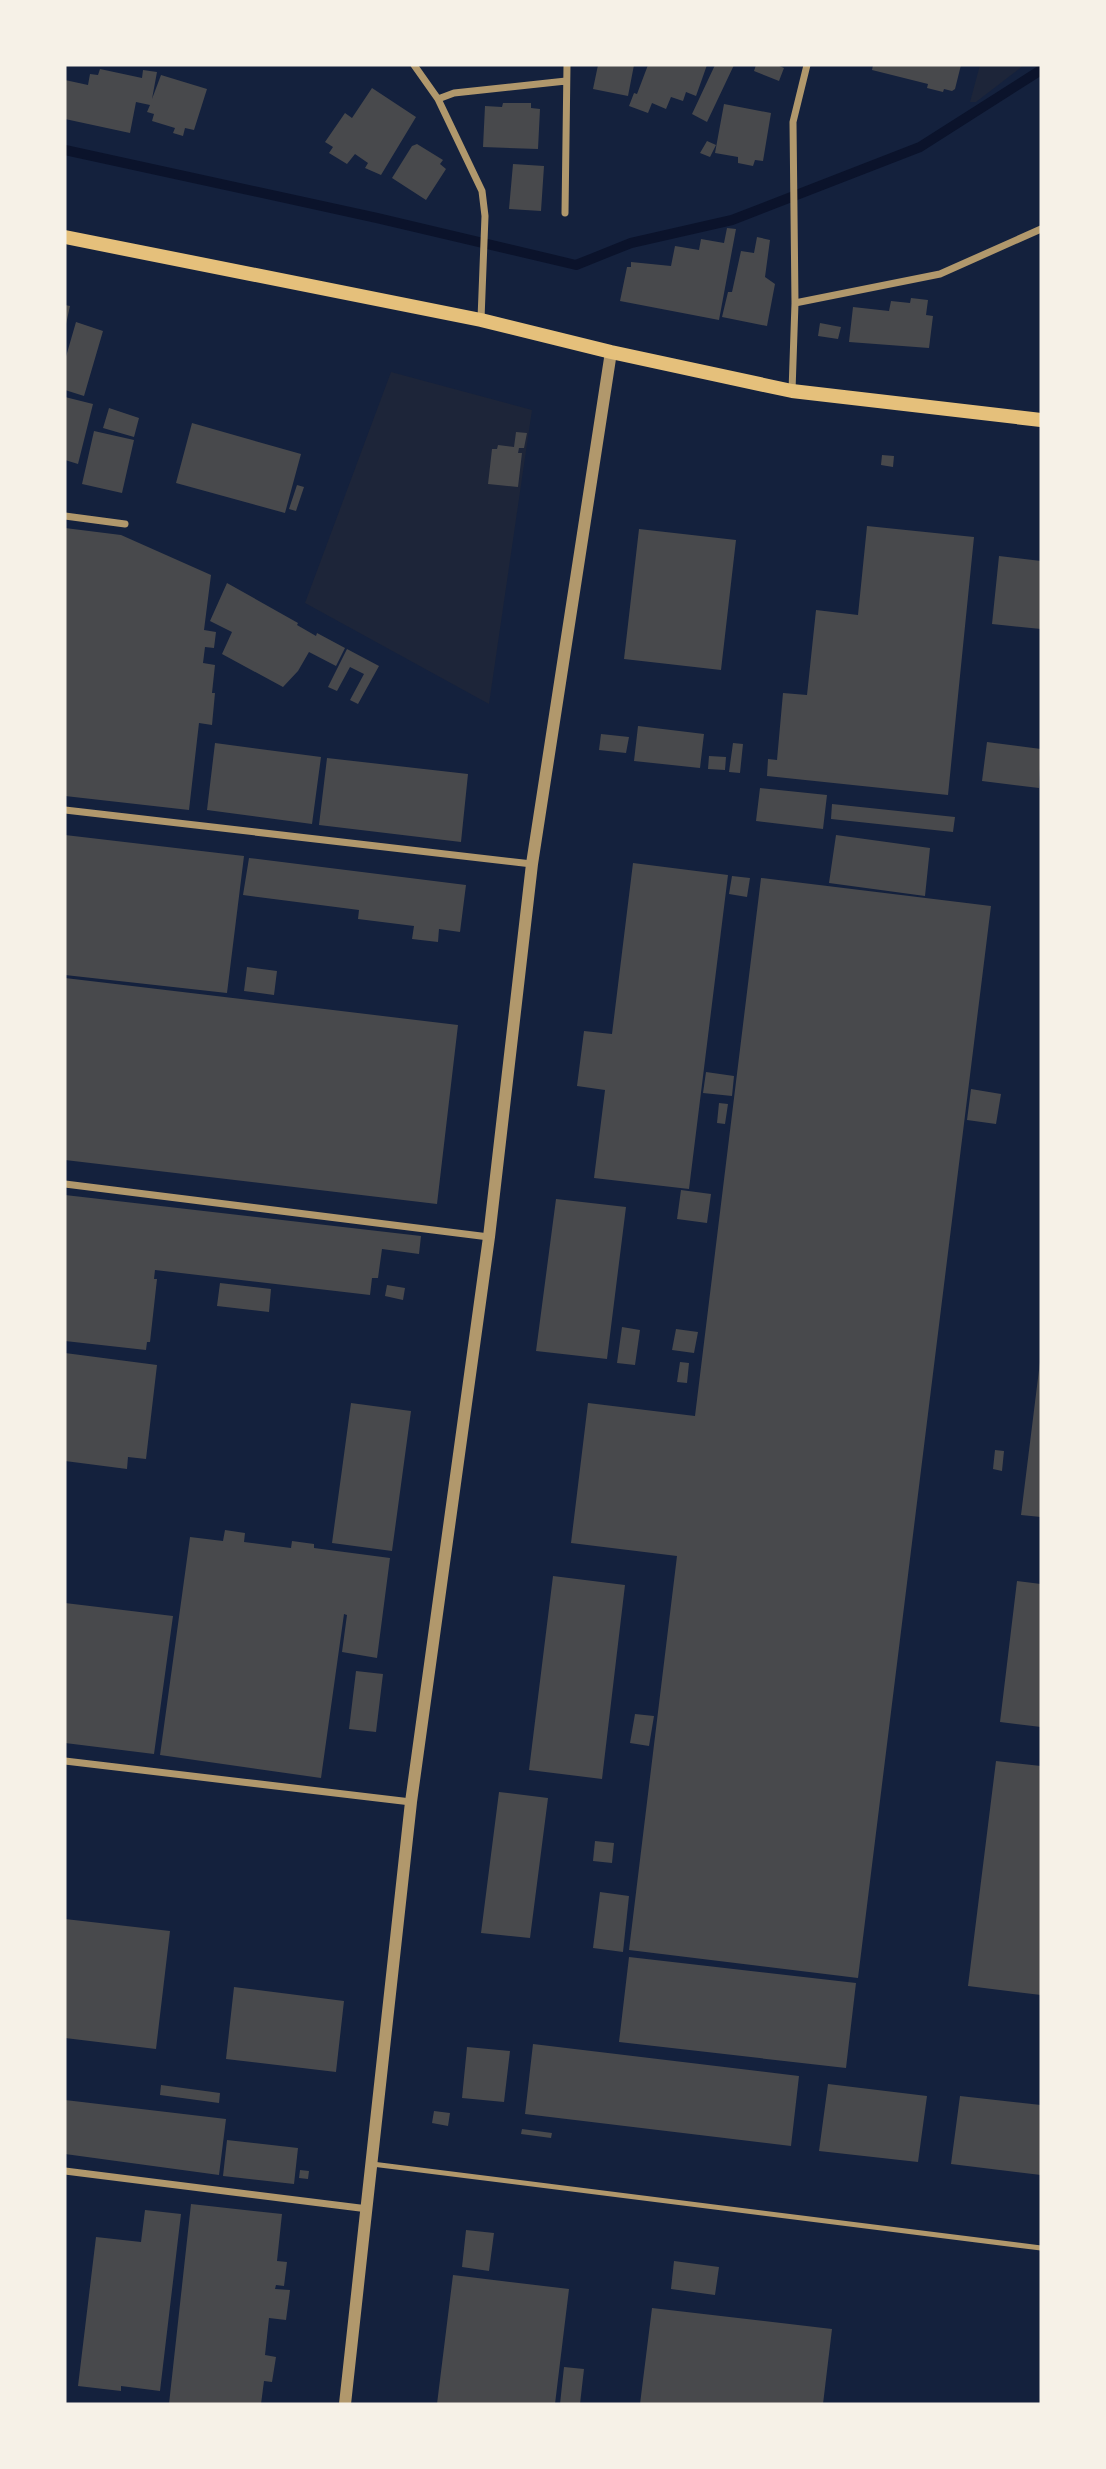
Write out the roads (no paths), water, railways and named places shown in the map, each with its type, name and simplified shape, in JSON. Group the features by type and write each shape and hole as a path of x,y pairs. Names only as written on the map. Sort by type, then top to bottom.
{"main road":[{"path":"65,236 481,320 611,352 792,391 1041,420"}],"street":[{"path":"414,65 438,99 482,191 485,216 481,320"},
{"path":"565,213 567,65"},
{"path":"792,391 795,303 793,122 807,65"},
{"path":"438,99 454,93 566,81"},
{"path":"795,303 940,274 1041,229"},
{"path":"345,2404 369,2209 411,1802 489,1237 531,864 611,352"},
{"path":"65,516 125,524"},
{"path":"65,810 531,864"},
{"path":"65,1184 489,1237"},
{"path":"65,1761 411,1802"},
{"path":"65,2171 369,2209"}],"lane":[{"path":"372,2164 1041,2248"}],"waterway":[{"path":"65,150 377,218 576,265 631,243 732,220 920,147 1041,70"}]}
